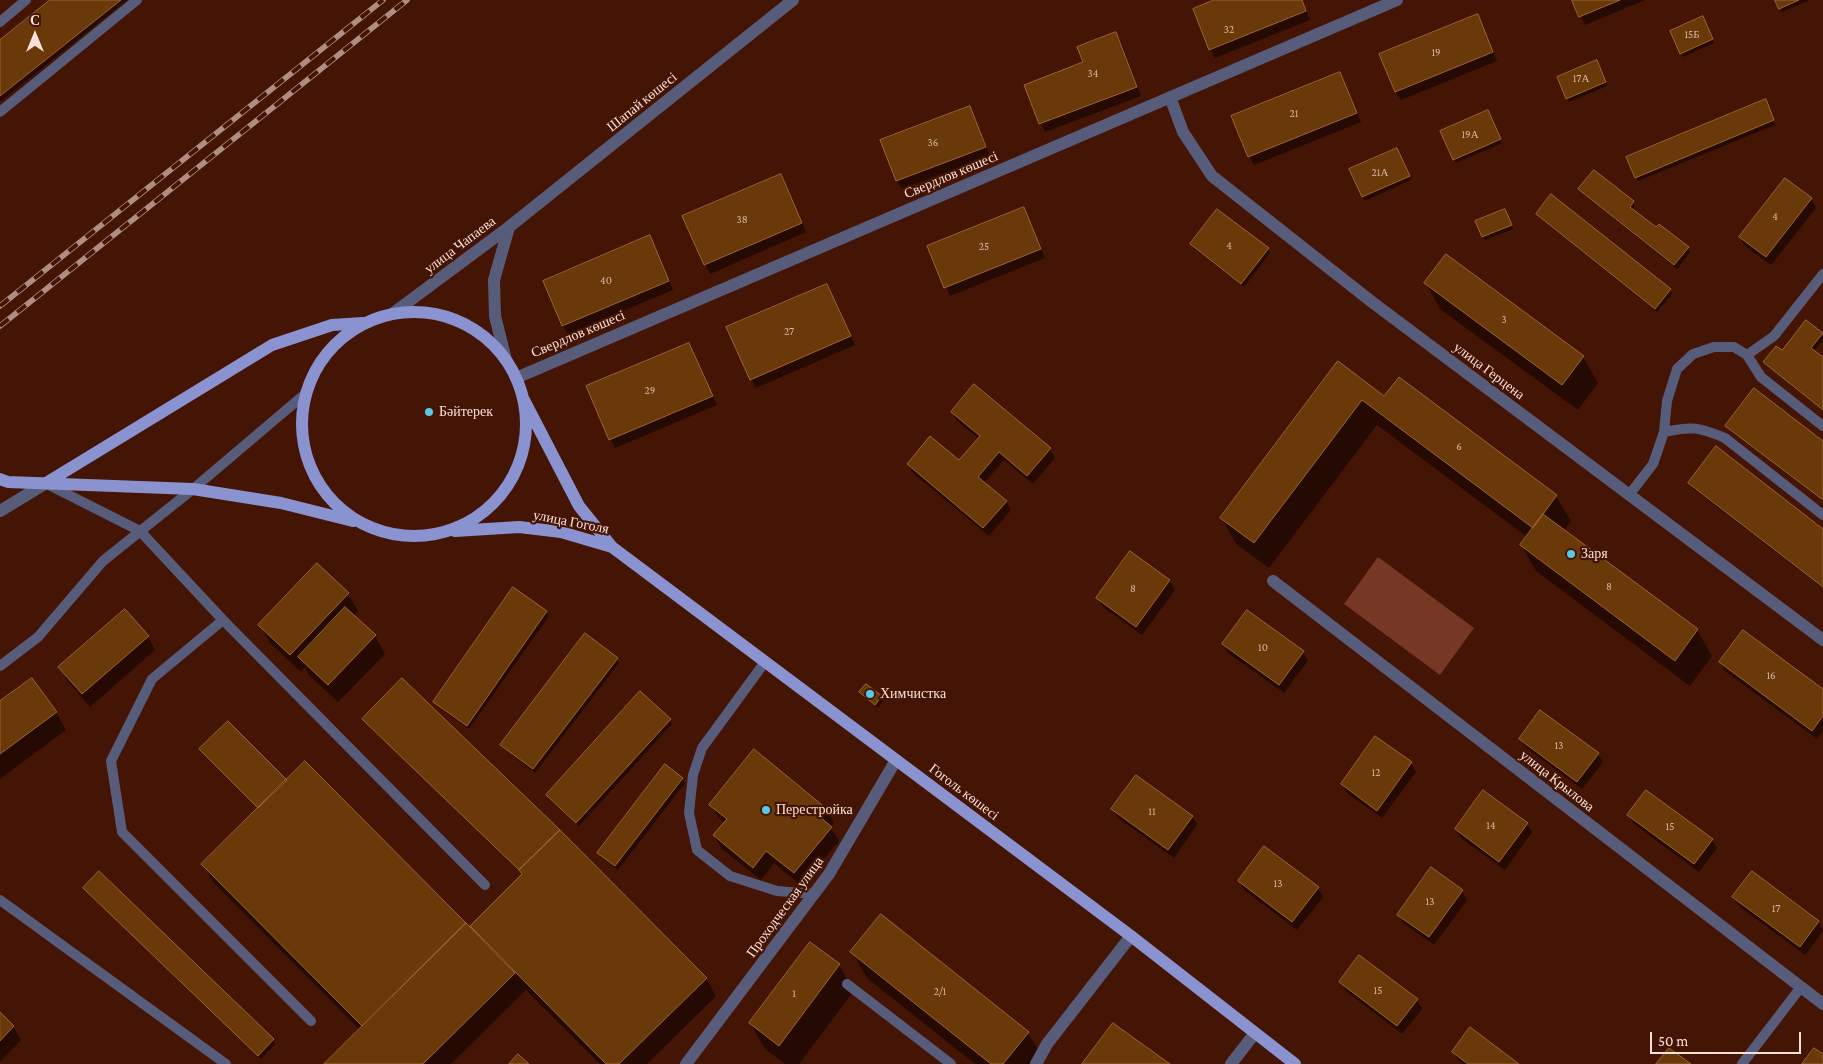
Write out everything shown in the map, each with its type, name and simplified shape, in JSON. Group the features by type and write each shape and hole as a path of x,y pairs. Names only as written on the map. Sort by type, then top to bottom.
{"main road":[{"path":"0,479 8,482 193,489 281,504 363,524 382,532 403,536 424,536 444,532 464,524 482,513 498,498 510,481 520,461 525,440 526,419 523,398 516,378 506,360 492,344 475,330 456,320 428,313 392,314 363,323 332,325 272,345 46,483"},
{"path":"363,323 337,342 318,366 305,394 302,416 302,438 307,459 316,479 328,497 344,512 363,524"},
{"name":"улица Гоголя","path":"523,398 579,506 612,547"},
{"name":"улица Гоголя","path":"444,532 519,527 561,532 612,547"},
{"name":"Гоголь көшесі","path":"612,547 1132,936 1254,1034 1295,1064"}],"street":[{"name":"Шапай көшесі","path":"509,227 793,0"},
{"name":"Свердлов көшесі","path":"516,378 1397,0"},
{"name":"улица Герцена","path":"1170,97 1182,132 1212,176 1372,302 1823,640"},
{"name":"улица Чапаева","path":"392,314 509,227"},
{"name":"улица Чапаева","path":"506,360 495,316 494,280 509,227"},
{"path":"0,511 46,483"},
{"name":"улица Крылова","path":"1273,581 1823,1004"},
{"name":"Проходческая улица","path":"686,1064 829,874 896,760"},
{"path":"1036,1064 1048,1044 1132,936"},
{"path":"1231,1064 1254,1034"}],"lane":[{"path":"0,22 26,0"},
{"path":"0,112 137,0"},
{"path":"1747,355 1774,336 1823,274"},
{"path":"1629,495 1653,464 1664,432 1667,402 1677,369 1694,354 1714,347 1734,347 1747,355 1760,377 1823,426"},
{"path":"0,666 38,637 103,561 193,489 305,394"},
{"path":"1664,432 1687,427 1706,430 1724,438 1823,515"},
{"path":"46,483 140,531 223,620 485,885"},
{"path":"223,620 152,679 111,761 122,832 311,1021"},
{"path":"765,662 702,748 693,775 689,813 695,841 697,850 730,876 777,891 815,894"},
{"path":"0,900 226,1064"},
{"path":"847,984 951,1064"},
{"path":"1742,1064 1801,987"}],"shaded area":[{"path":"1378,557 1474,628 1440,675 1344,604"}],"building":[{"path":"50,0 121,0 0,96 0,40"},
{"path":"1214,0 1302,0 1306,11 1209,50 1193,9"},
{"path":"1572,0 1620,0 1579,17"},
{"path":"1775,0 1799,0 1779,9"},
{"path":"1478,14 1493,52 1395,92 1379,54"},
{"path":"1703,16 1713,39 1680,54 1670,31"},
{"path":"1116,32 1137,87 1039,124 1024,85 1083,62 1077,47"},
{"path":"1597,60 1606,82 1566,99 1557,77"},
{"path":"1340,72 1357,113 1248,157 1231,116"},
{"path":"1766,99 1774,120 1635,178 1626,157"},
{"path":"970,106 986,147 896,181 880,140"},
{"path":"1488,110 1501,139 1453,160 1440,131"},
{"path":"1397,148 1410,176 1362,197 1349,169"},
{"path":"1594,170 1634,201 1630,207 1656,227 1659,224 1689,247 1674,265 1578,189"},
{"path":"781,174 802,223 704,265 682,216"},
{"path":"1785,178 1812,198 1766,257 1739,237"},
{"path":"1551,194 1671,289 1655,309 1536,214"},
{"path":"1024,207 1041,249 944,288 927,246"},
{"path":"1217,209 1269,248 1241,284 1190,244"},
{"path":"1505,209 1512,225 1482,237 1475,221"},
{"path":"650,235 669,281 562,326 543,281"},
{"path":"1446,254 1584,356 1562,385 1424,283"},
{"path":"827,284 851,336 750,380 726,327"},
{"path":"1806,320 1823,333 1811,348 1823,357 1823,410 1763,362 1776,346 1782,350"},
{"path":"689,343 713,396 609,440 586,386"},
{"path":"1338,361 1384,396 1399,377 1557,495 1533,528 1362,400 1254,543 1220,518"},
{"path":"974,384 1051,448 1027,476 999,452 978,477 1007,501 983,528 907,464 930,436 959,460 980,436 951,412"},
{"path":"1754,388 1823,441 1823,500 1725,426"},
{"path":"1716,446 1823,529 1823,587 1688,483"},
{"path":"1543,514 1698,629 1675,661 1520,545"},
{"path":"1130,551 1170,580 1136,627 1096,598"},
{"path":"317,563 349,593 290,655 258,625"},
{"path":"513,587 547,611 467,726 433,702"},
{"path":"345,607 376,635 328,685 298,657"},
{"path":"125,609 149,636 82,694 58,667"},
{"path":"1247,610 1304,651 1279,685 1222,644"},
{"path":"1743,630 1823,689 1823,716 1812,731 1719,662"},
{"path":"585,633 618,658 533,769 500,745"},
{"path":"32,678 57,712 0,754 0,701"},
{"path":"402,678 560,830 519,870 362,719"},
{"name":"Химчистка","path":"866,684 882,696 875,705 859,692"},
{"path":"640,691 671,719 576,823 546,795"},
{"path":"1540,710 1599,753 1577,782 1519,739"},
{"path":"228,721 287,780 258,808 199,749"},
{"path":"1375,736 1412,762 1377,811 1341,784"},
{"path":"754,749 827,809 820,817 832,827 794,873 766,851 753,868 713,835 727,819 709,805"},
{"path":"305,761 466,923 362,1026 201,864"},
{"path":"665,764 683,778 615,866 597,853"},
{"path":"1136,775 1193,816 1168,850 1111,809"},
{"path":"1483,790 1528,823 1499,862 1455,829"},
{"path":"1646,790 1713,839 1694,864 1627,815"},
{"path":"560,830 707,978 619,1064 606,1064 470,926 522,874 519,870"},
{"path":"1264,846 1319,887 1292,922 1238,881"},
{"path":"1431,867 1463,890 1429,937 1397,915"},
{"path":"99,871 274,1039 258,1056 83,888"},
{"path":"1752,871 1819,921 1800,947 1732,897"},
{"path":"881,914 1029,1032 1003,1064 991,1064 850,952"},
{"path":"466,923 515,973 423,1064 324,1064"},
{"path":"810,942 840,964 779,1046 749,1023"},
{"path":"1359,955 1418,999 1397,1026 1339,982"},
{"path":"0,1012 14,1026 0,1041"},
{"path":"1113,1023 1170,1064 1082,1064"},
{"path":"1470,1027 1519,1064 1468,1064 1452,1052"},
{"path":"1669,1048 1691,1064 1656,1064"},
{"path":"1814,1048 1823,1054 1823,1064 1802,1064"},
{"path":"518,1054 529,1064 509,1064"}],"railway":[{"path":"0,306 383,0"},
{"path":"0,326 407,0"}],"place":[{"name":"Бәйтерек","path":"429,412"},
{"name":"Заря","path":"1571,554"},
{"name":"Химчистка","path":"870,694"},
{"name":"Перестройка","path":"766,810"}]}
